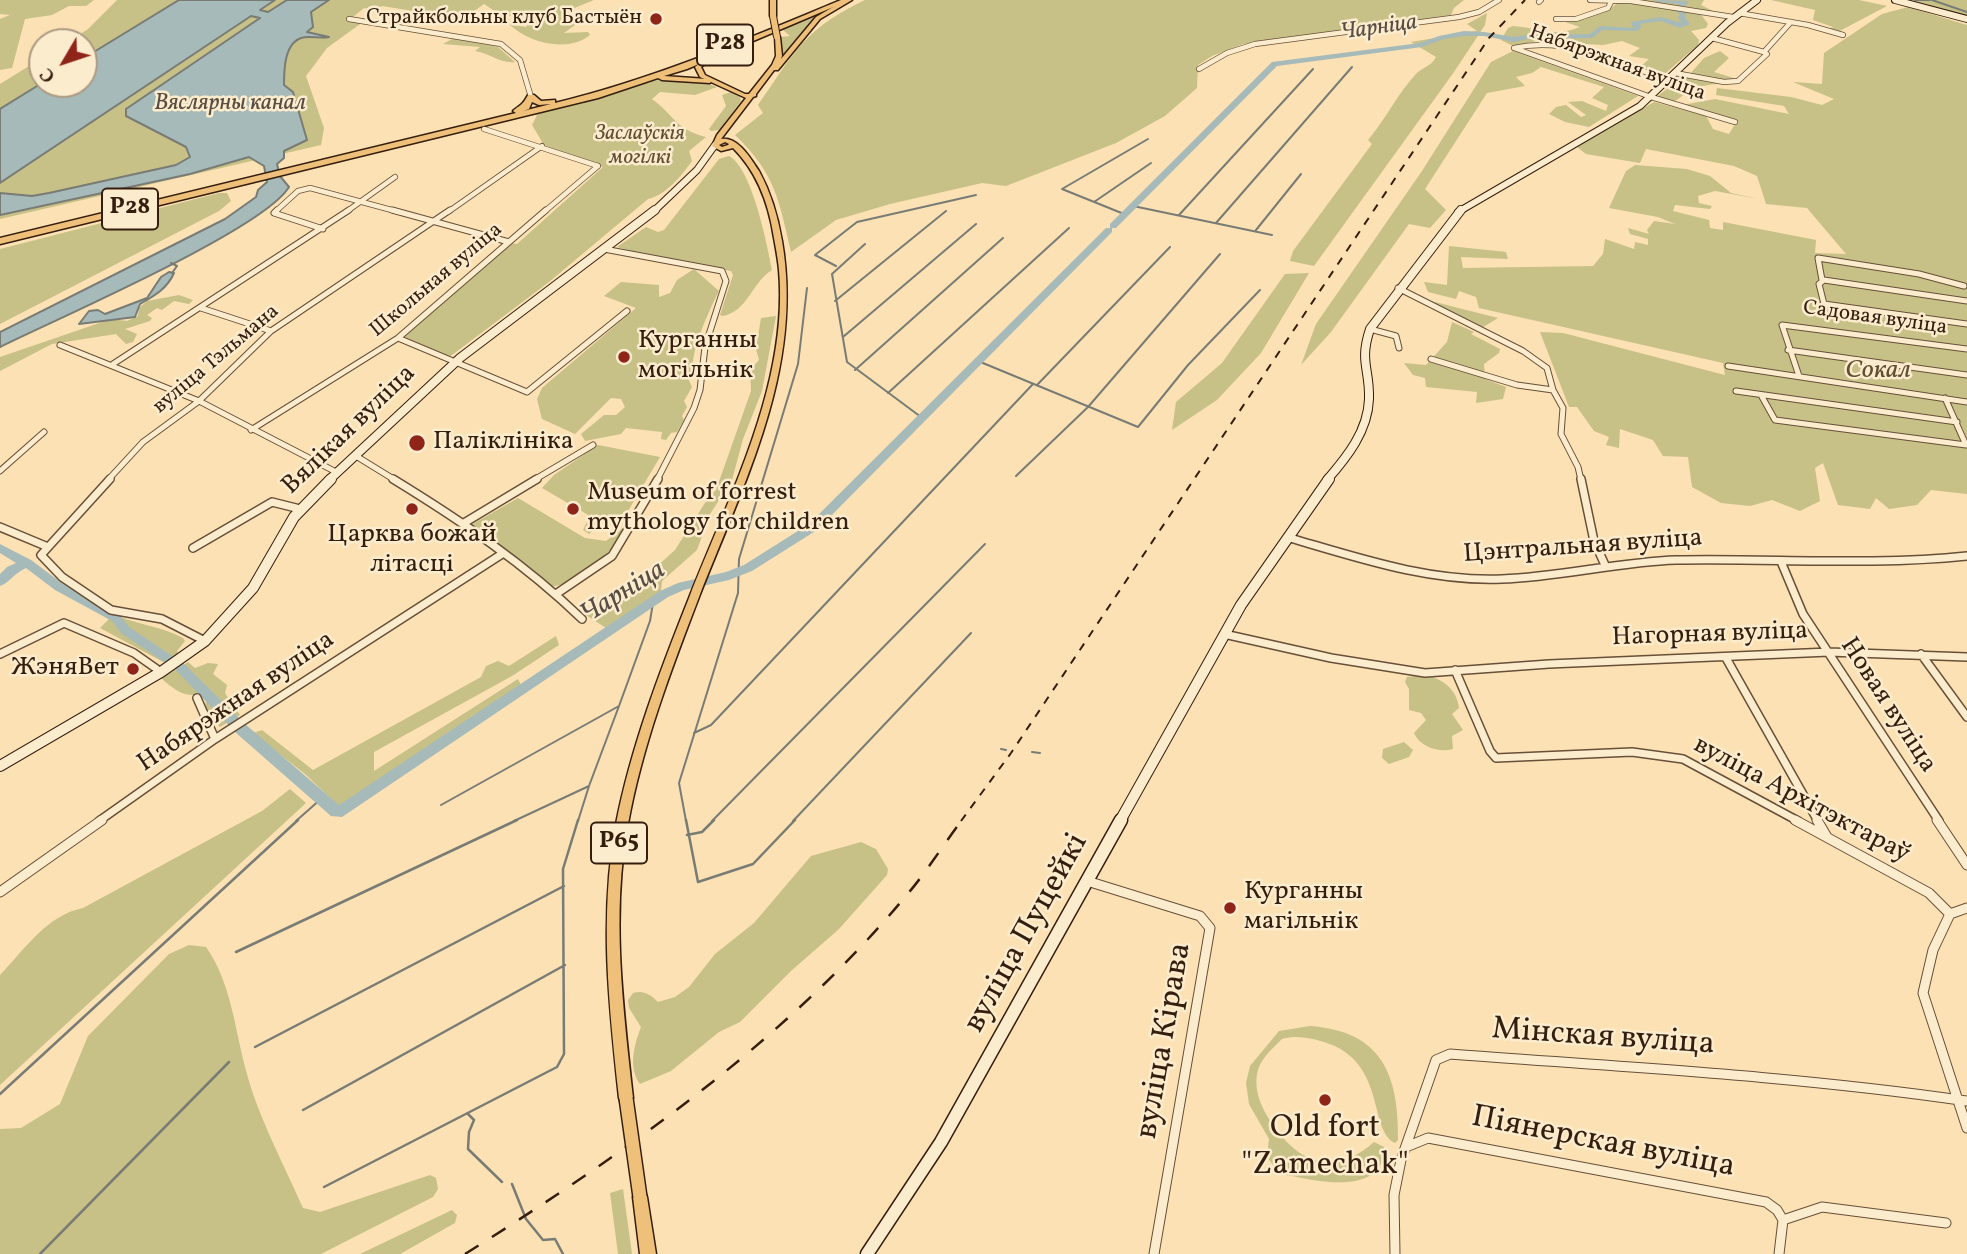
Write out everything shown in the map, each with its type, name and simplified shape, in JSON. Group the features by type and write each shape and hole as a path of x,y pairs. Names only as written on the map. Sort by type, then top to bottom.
{"highway":[{"name":"Р28","path":"296,166 559,101 665,69 834,0"},
{"name":"Р28","path":"0,235 567,104 645,81 848,0"},
{"path":"645,81 671,78 707,80"},
{"path":"514,112 526,107 531,97 539,103 559,101"},
{"name":"Р28","path":"0,241 258,175"}],"main road":[{"path":"771,74 779,56 773,0"},
{"path":"716,143 818,18 848,0"},
{"path":"715,54 698,69 707,80 754,95"},
{"path":"741,93 760,87"},
{"path":"741,93 745,105"},
{"path":"729,126 729,146"},
{"name":"Р65","path":"648,1254 626,1098 614,984 616,865 634,773 648,724 772,385 784,319 784,268 778,235 758,174 747,156 729,146 716,143"}],"street":[{"path":"1199,69 1215,57 1259,41 1313,37 1459,17 1479,12 1499,0"},
{"path":"1590,0 1612,0 1791,22 1843,35"},
{"path":"1556,19 1565,21 1583,17 1591,10 1608,8 1612,0"},
{"path":"1399,348 1396,336 1370,329 1398,288 1458,212 1651,97 1736,15 1757,0"},
{"path":"1895,0 1967,19"},
{"path":"349,19 501,44 520,61 531,97"},
{"path":"1764,52 1791,22"},
{"path":"1712,38 1764,52"},
{"name":"Набярэжная вуліца","path":"1668,81 1567,46 1539,43 1514,48 1651,97 1735,122"},
{"path":"1675,74 1719,82 1740,80 1767,54 1764,52"},
{"path":"484,129 542,146"},
{"path":"709,155 716,143"},
{"name":"Школьная вуліца","path":"251,430 398,338 598,166 542,146"},
{"name":"вуліца Тэльмана","path":"205,641 162,619 111,610 62,577 41,555 143,442 199,401 271,331 435,222 542,146"},
{"path":"709,155 729,146"},
{"name":"Вялікая вуліца","path":"0,766 161,672 205,641 253,588 300,509 453,364 666,202 709,155"},
{"path":"114,364 323,229 395,177"},
{"path":"323,229 274,213 298,191 307,188 509,242"},
{"path":"556,594 612,556 643,508 694,408 700,390 705,347 726,281 722,271 604,249"},
{"path":"1823,280 1818,258 1919,274 1964,286"},
{"path":"1823,280 1967,301"},
{"path":"1823,280 1819,284 1824,304 1967,324"},
{"path":"1398,288 1535,359 1551,374 1553,390 1564,413 1560,434 1578,467 1594,541 1605,565"},
{"path":"201,307 271,331"},
{"path":"398,338 453,364 527,392 627,311"},
{"name":"Садовая вуліца","path":"1788,350 1780,327 1782,325 1967,349"},
{"name":"вуліца Пуцейкі","path":"867,1254 941,1142 1224,634 1327,481 1352,450 1366,417 1369,379 1363,350 1370,329"},
{"path":"60,345 114,364 199,401 338,473"},
{"path":"1788,350 1967,375"},
{"path":"1788,350 1799,376"},
{"path":"1431,359 1517,385 1553,390"},
{"path":"1728,366 1967,402"},
{"path":"1736,391 1957,422"},
{"path":"1761,395 1775,420 1961,446 1966,444 1945,398"},
{"path":"0,471 44,432"},
{"path":"464,523 593,445"},
{"path":"356,456 464,523 556,594 582,619"},
{"path":"193,548 272,502 300,509"},
{"path":"0,527 48,547"},
{"name":"Цэнтральная вуліца","path":"1290,538 1371,561 1442,577 1501,579 1605,565 1697,559 1782,564 1916,562 1967,556"},
{"name":"Набярэжная вуліца","path":"0,892 246,718 502,554"},
{"name":"Новая вуліца","path":"1782,564 1803,614 1902,770 1967,865"},
{"path":"0,654 40,632 64,623 134,653 161,672"},
{"path":"1224,634 1406,672 1455,670"},
{"name":"Нагорная вуліца","path":"1455,670 1829,652 1967,657"},
{"path":"1921,654 1967,717"},
{"path":"1726,658 1827,837"},
{"name":"вуліца Архітэктараў","path":"1455,670 1496,758 1632,752 1683,759 1928,893 1950,914"},
{"path":"197,698 215,739"},
{"name":"вуліца Кірава","path":"1087,881 1200,916 1210,928 1154,1254"},
{"path":"1967,908 1950,914 1933,950 1923,993 1962,1100 1967,1128"},
{"name":"Мінская вуліца","path":"1395,1254 1394,1195 1406,1147 1436,1060 1450,1054 1719,1074 1893,1090 1962,1100"},
{"name":"Піянерская вуліца","path":"1406,1147 1428,1138 1766,1202 1777,1210 1783,1220"},
{"path":"1779,1254 1783,1220 1822,1208 1945,1223"}],"green space":[{"path":"0,0 94,0 86,6 69,6 52,15 25,19 12,68 0,70 0,19 10,15 0,14"},
{"name":"Вяслярны канал","path":"117,0 594,0 567,11 576,18 575,25 564,33 588,32 590,35 571,44 537,41 509,24 526,27 532,19 499,14 484,4 463,19 382,6 376,10 364,8 353,17 367,19 327,48 306,76 324,128 321,145 0,219 0,84 28,67 28,98 98,98 98,28 89,28"},
{"path":"865,0 1464,0 1454,8 1451,15 1243,44 1212,56 1198,65 1197,88 1165,116 1116,143 1006,186 982,183 890,204 836,220 791,252 774,188 759,162 735,135 763,113 758,105 802,44 827,21"},
{"path":"1621,0 1704,0 1701,5 1715,12 1700,13 1708,24 1706,28 1691,31 1699,40 1698,45 1661,77 1640,67 1649,59 1629,56 1640,48 1622,41 1603,45 1537,41 1513,46 1501,40 1508,28 1513,26 1553,32 1580,27 1565,22 1586,19 1590,13 1610,9"},
{"path":"1771,0 1859,0 1887,6 1832,35 1823,32 1833,27 1813,20 1815,10"},
{"path":"1909,0 1967,0 1967,18 1914,2"},
{"name":"Сокал","path":"1908,7 1967,25 1967,494 1931,490 1917,505 1889,509 1876,498 1870,509 1838,505 1823,463 1815,468 1820,501 1800,511 1772,500 1750,506 1721,503 1692,487 1688,457 1663,456 1653,440 1620,429 1619,448 1606,445 1609,437 1594,431 1577,407 1569,407 1540,332 1563,333 1725,375 1723,363 1479,308 1476,297 1459,291 1456,299 1428,292 1424,282 1447,285 1449,246 1506,252 1508,259 1461,257 1463,268 1593,266 1603,254 1605,239 1634,249 1635,242 1648,245 1648,239 1630,234 1628,228 1649,234 1647,230 1654,221 1675,224 1658,217 1609,208 1626,171 1635,165 1687,169 1710,176 1731,193 1759,199 1715,191 1698,196 1699,203 1712,206 1710,209 1675,205 1673,211 1709,220 1710,228 1723,230 1723,222 1816,240 1815,253 1846,254 1807,208 1766,204 1757,176 1734,166 1646,149 1640,163 1586,154 1577,147 1654,102 1706,116 1713,129 1729,134 1737,121 1683,105 1715,99 1789,114 1784,106 1716,95 1717,88 1791,97 1822,105 1834,99 1793,82 1822,84 1824,53 1882,14"},
{"path":"825,11 810,24 781,61 781,37 790,36 782,29"},
{"path":"1487,13 1485,25 1454,72 1314,266 1290,261 1293,251 1372,144 1368,140 1402,91 1415,75 1436,57 1411,42 1477,31 1467,24"},
{"path":"456,37 498,47 515,62 475,51 480,47 443,44"},
{"path":"1513,51 1638,96 1589,127 1565,122 1549,114 1556,107 1566,105 1581,117 1586,115 1568,102 1582,101 1606,111 1608,105 1592,98 1604,87 1541,67 1532,73 1516,77 1525,86 1487,93 1425,189 1446,210 1430,228 1409,224 1331,332 1301,365 1316,324 1422,171 1491,62"},
{"path":"1720,51 1729,58 1714,72 1737,79 1731,84 1700,87 1673,103 1656,97 1683,77 1682,83 1704,58"},
{"name":"Заслаўскія могілкі","path":"666,78 703,82 717,87 695,95 660,92 652,99 681,126 706,137 689,151 692,161 673,184 661,194 648,199 549,282 448,358 401,335 510,243 517,244 603,167 544,145 532,125 537,115 533,114"},
{"path":"731,92 740,97 741,101 719,130 711,131 709,129 726,106 722,95"},
{"path":"729,156 745,175 751,190 772,270 738,308 723,316 720,315 733,275 731,271 663,260 617,247 646,227 658,232 664,230 719,159"},
{"path":"227,193 231,201 219,211 0,324 0,249"},
{"path":"694,269 719,291 697,344 694,373 688,378 692,387 684,401 687,407 677,432 671,433 666,440 661,439 662,432 626,428 621,434 585,441 581,434 604,415 616,415 625,407 621,399 611,398 575,434 542,419 537,399 542,388 636,308 604,296 621,282 659,285 659,297 670,293 677,280"},
{"path":"1309,273 1261,353 1217,400 1172,430 1176,402 1222,363 1285,274"},
{"path":"179,295 193,300 189,304 174,301 162,310 157,308 147,315 152,318 150,321 125,329 137,334 133,342 126,344 116,334 52,344 0,371 0,357 111,319 127,321 138,316 139,308 147,301"},
{"path":"1427,300 1498,318 1480,329"},
{"path":"776,316 762,391 743,439 732,480 710,514 697,550 662,581 661,591 606,628 586,615 644,578 675,550 710,495 716,490 751,391 750,370 759,360 756,349 761,318"},
{"path":"1452,322 1500,349 1499,353 1484,364 1485,379 1506,387 1503,399 1476,403 1477,392 1426,387 1425,378 1413,375 1404,363 1426,365 1447,342"},
{"path":"598,445 660,457 628,511 598,526 589,534 583,530 590,516 542,488 554,475"},
{"path":"518,498 585,538 606,541 631,522 597,564 576,579 550,587 471,525"},
{"path":"114,614 183,638 185,641 177,651 179,655 165,663 100,628"},
{"path":"556,636 559,645 512,676 374,752 374,771 518,679 521,685 340,807 305,774 253,733 262,730 313,770 481,677 486,666 498,661 509,666"},
{"path":"188,662 195,668 208,663 218,664 213,674 227,685 225,693 240,715 220,727 204,710 206,701 198,694 183,693 161,678"},
{"path":"1424,675 1448,685 1458,701 1459,708 1452,714 1463,730 1452,736 1453,749 1430,748 1414,733 1426,720 1421,713 1409,710 1409,689 1405,682 1407,677"},
{"path":"1404,742 1413,750 1409,757 1389,764 1382,758 1383,749"},
{"path":"290,789 306,803 0,1085 0,975 37,935 58,918 83,908 262,811"},
{"path":"861,842 876,849 888,869 887,875 839,929 791,971 740,1022 719,1032 671,1071 640,1084 633,1064 634,1049 641,1027 629,1008 628,1000 633,993 646,993 658,1002 675,997 689,987 715,954 754,923 811,856"},
{"path":"189,945 206,947 222,977 252,1090 303,1208 320,1212 430,1175 436,1178 438,1189 433,1197 321,1254 0,1254 0,1129 21,1128 60,1104 88,1036 169,954"},
{"path":"1310,1026 1354,1037 1370,1047 1381,1061 1390,1077 1395,1095 1398,1140 1395,1143 1387,1136 1367,1079 1358,1064 1344,1051 1324,1042 1303,1037 1282,1039 1266,1055 1258,1069 1256,1081 1260,1101 1283,1138 1307,1157 1332,1162 1346,1160 1374,1142 1384,1147 1382,1162 1375,1172 1364,1178 1337,1182 1286,1175 1277,1170 1267,1157 1269,1139 1249,1104 1246,1083 1250,1066 1279,1031"},
{"path":"623,1189 632,1254 618,1254 610,1193"},
{"path":"452,1210 457,1215 455,1223 400,1254 360,1254"}],"water":[{"name":"Вяслярны канал","path":"179,0 275,0 260,10 268,12 287,0 329,0 311,12 313,27 307,32 329,37 301,38 291,46 286,58 284,85 293,92 307,140 284,151 284,158 277,164 280,176 289,187 271,205 201,249 0,347 0,332 225,219 256,197 258,190 267,182 264,166 249,157 190,174 0,215 0,193 32,196 49,193 176,165 190,157 186,147 126,116 126,109 260,18 251,16 0,183 0,109 28,92 28,98 98,98 98,49"},
{"path":"169,272 174,273 168,283 140,304 135,317 79,324 89,311 98,310 105,314 147,298 161,277"}],"waterway":[{"name":"Чарніца","path":"1657,0 1686,2 1678,7"},
{"name":"Чарніца","path":"1915,0 1930,0"},
{"name":"Чарніца","path":"1932,0 1967,12"},
{"name":"Чарніца","path":"1113,226 1275,64 1422,45 1464,33 1520,39 1592,36 1600,28 1635,30 1638,26 1633,23 1654,19 1665,19 1680,26 1687,24 1681,18 1684,13 1677,10"},
{"path":"1216,223 1352,67"},
{"path":"1179,215 1313,69"},
{"path":"1094,202 1062,189 1148,139"},
{"path":"1094,202 1151,163"},
{"path":"1256,230 1301,174"},
{"path":"836,266 815,255 857,222 976,195"},
{"path":"1094,202 1124,214"},
{"path":"1133,206 1272,235"},
{"path":"836,300 946,211"},
{"path":"843,337 976,224"},
{"path":"888,393 1069,228"},
{"name":"Чарніца","path":"178,666 240,728 336,812 342,811 664,594 682,586 729,576 748,568 813,527 1109,230"},
{"path":"856,369 1003,238"},
{"path":"836,300 832,274 865,244"},
{"path":"1037,385 1170,247"},
{"path":"1088,407 1220,254"},
{"path":"171,263 177,266 172,273"},
{"path":"695,733 738,593 739,559 798,364 807,288"},
{"path":"1088,407 1138,427 1188,365 1260,290"},
{"path":"836,300 847,362 856,369"},
{"path":"978,361 1088,407"},
{"path":"856,369 888,393"},
{"path":"695,733 711,725 1033,384"},
{"path":"888,393 921,417"},
{"path":"1016,476 1088,407"},
{"path":"712,821 985,544"},
{"path":"0,548 21,560"},
{"name":"Чарніца","path":"0,582 11,570 27,563 59,587 116,618 125,630 171,661"},
{"path":"619,706 650,621 653,603"},
{"path":"793,821 971,633"},
{"path":"441,805 619,706"},
{"path":"589,786 619,706"},
{"path":"686,821 679,783 695,733"},
{"path":"1001,749 1006,750"},
{"path":"1032,752 1040,753"},
{"path":"514,821 589,786"},
{"path":"578,821 589,786"},
{"path":"296,821 322,798"},
{"path":"0,1094 298,820"},
{"path":"236,952 517,820"},
{"path":"563,886 563,869 578,820"},
{"path":"686,820 689,835"},
{"path":"689,835 702,832 714,820"},
{"path":"689,835 698,882 753,864 795,820"},
{"path":"255,1047 563,886"},
{"path":"563,886 564,966"},
{"path":"303,1110 564,966"},
{"path":"324,1187 557,1067 564,1054 564,966"},
{"path":"40,1254 229,1062"},
{"path":"468,1114 474,1120 469,1132 468,1149 502,1182"},
{"path":"512,1184 526,1219 543,1240 555,1239 563,1254"}],"railway":[{"path":"961,821 1011,753 1489,38 1525,0"},
{"path":"465,1254 642,1136 755,1047 808,1000 858,950 913,888 962,820"}],"place":[{"name":"Страйкбольны клуб Бастыён","path":"656,19"},
{"name":"Курганны могільнік","path":"624,357"},
{"name":"Паліклініка","path":"417,443"},
{"name":"Царква божай літасці","path":"412,509"},
{"name":"Museum of forrest mythology for children","path":"573,509"},
{"name":"ЖэняВет","path":"133,669"},
{"name":"Курганны магільнік","path":"1230,908"},
{"name":"Old fort \"Zamechak\"","path":"1325,1100"}]}
